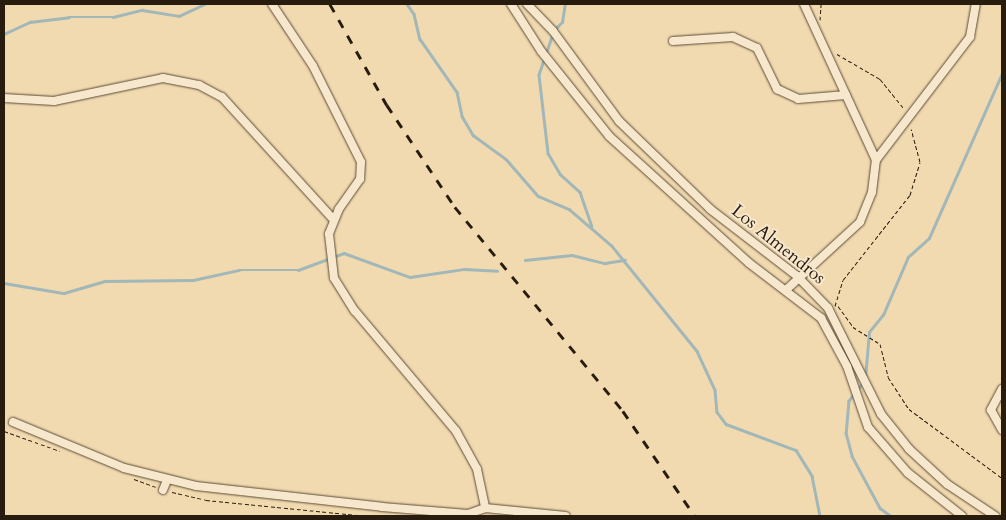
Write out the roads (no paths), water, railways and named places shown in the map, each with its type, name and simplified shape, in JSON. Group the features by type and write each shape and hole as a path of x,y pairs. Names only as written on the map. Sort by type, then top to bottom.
{"street":[{"path":"272,4 313,66 361,162 360,179 333,219 328,255 342,293 456,431 477,469 485,508"},
{"name":"Los Almendros","path":"511,4 541,51 609,136 749,264 787,289 827,327 847,366 860,413 872,434 920,484 962,516"},
{"name":"Los Almendros","path":"527,4 553,31 619,121 710,209 797,276 818,296 831,312 888,426 933,472 994,516"},
{"path":"804,4 876,160"},
{"path":"787,289 797,276 860,222 872,192 876,160 970,37 976,4"},
{"path":"673,41 733,37 757,48 778,89 798,99 846,95"},
{"path":"4,98 54,101 163,78 199,85 222,97 333,219"},
{"path":"1002,389 991,410 1002,430"},
{"path":"13,422 124,468 167,480 382,507 468,514 485,508 566,516"},
{"path":"163,490 167,480"}],"waterway":[{"path":"4,34 30,22 69,17 113,17 142,10 179,16 205,4"},
{"path":"407,4 414,14 420,39 457,92 462,116 473,135 506,159 538,196 569,209 612,246 697,351 715,390 717,412 726,424 796,450 812,476 820,516"},
{"path":"555,29 562,22 565,4"},
{"path":"553,34 539,75 548,153 560,174 580,192 592,226"},
{"path":"865,378 869,332 883,315 908,257 929,238 1002,73"},
{"path":"4,283 64,293 105,281 193,280 239,270 298,270 344,253 410,277 464,269 497,271"},
{"path":"525,260 572,255 605,263 625,260"},
{"path":"863,383 849,401 846,433 852,456 880,508 891,516"}],"railway":[{"path":"330,4 387,105 455,207 623,411 695,516"}]}
